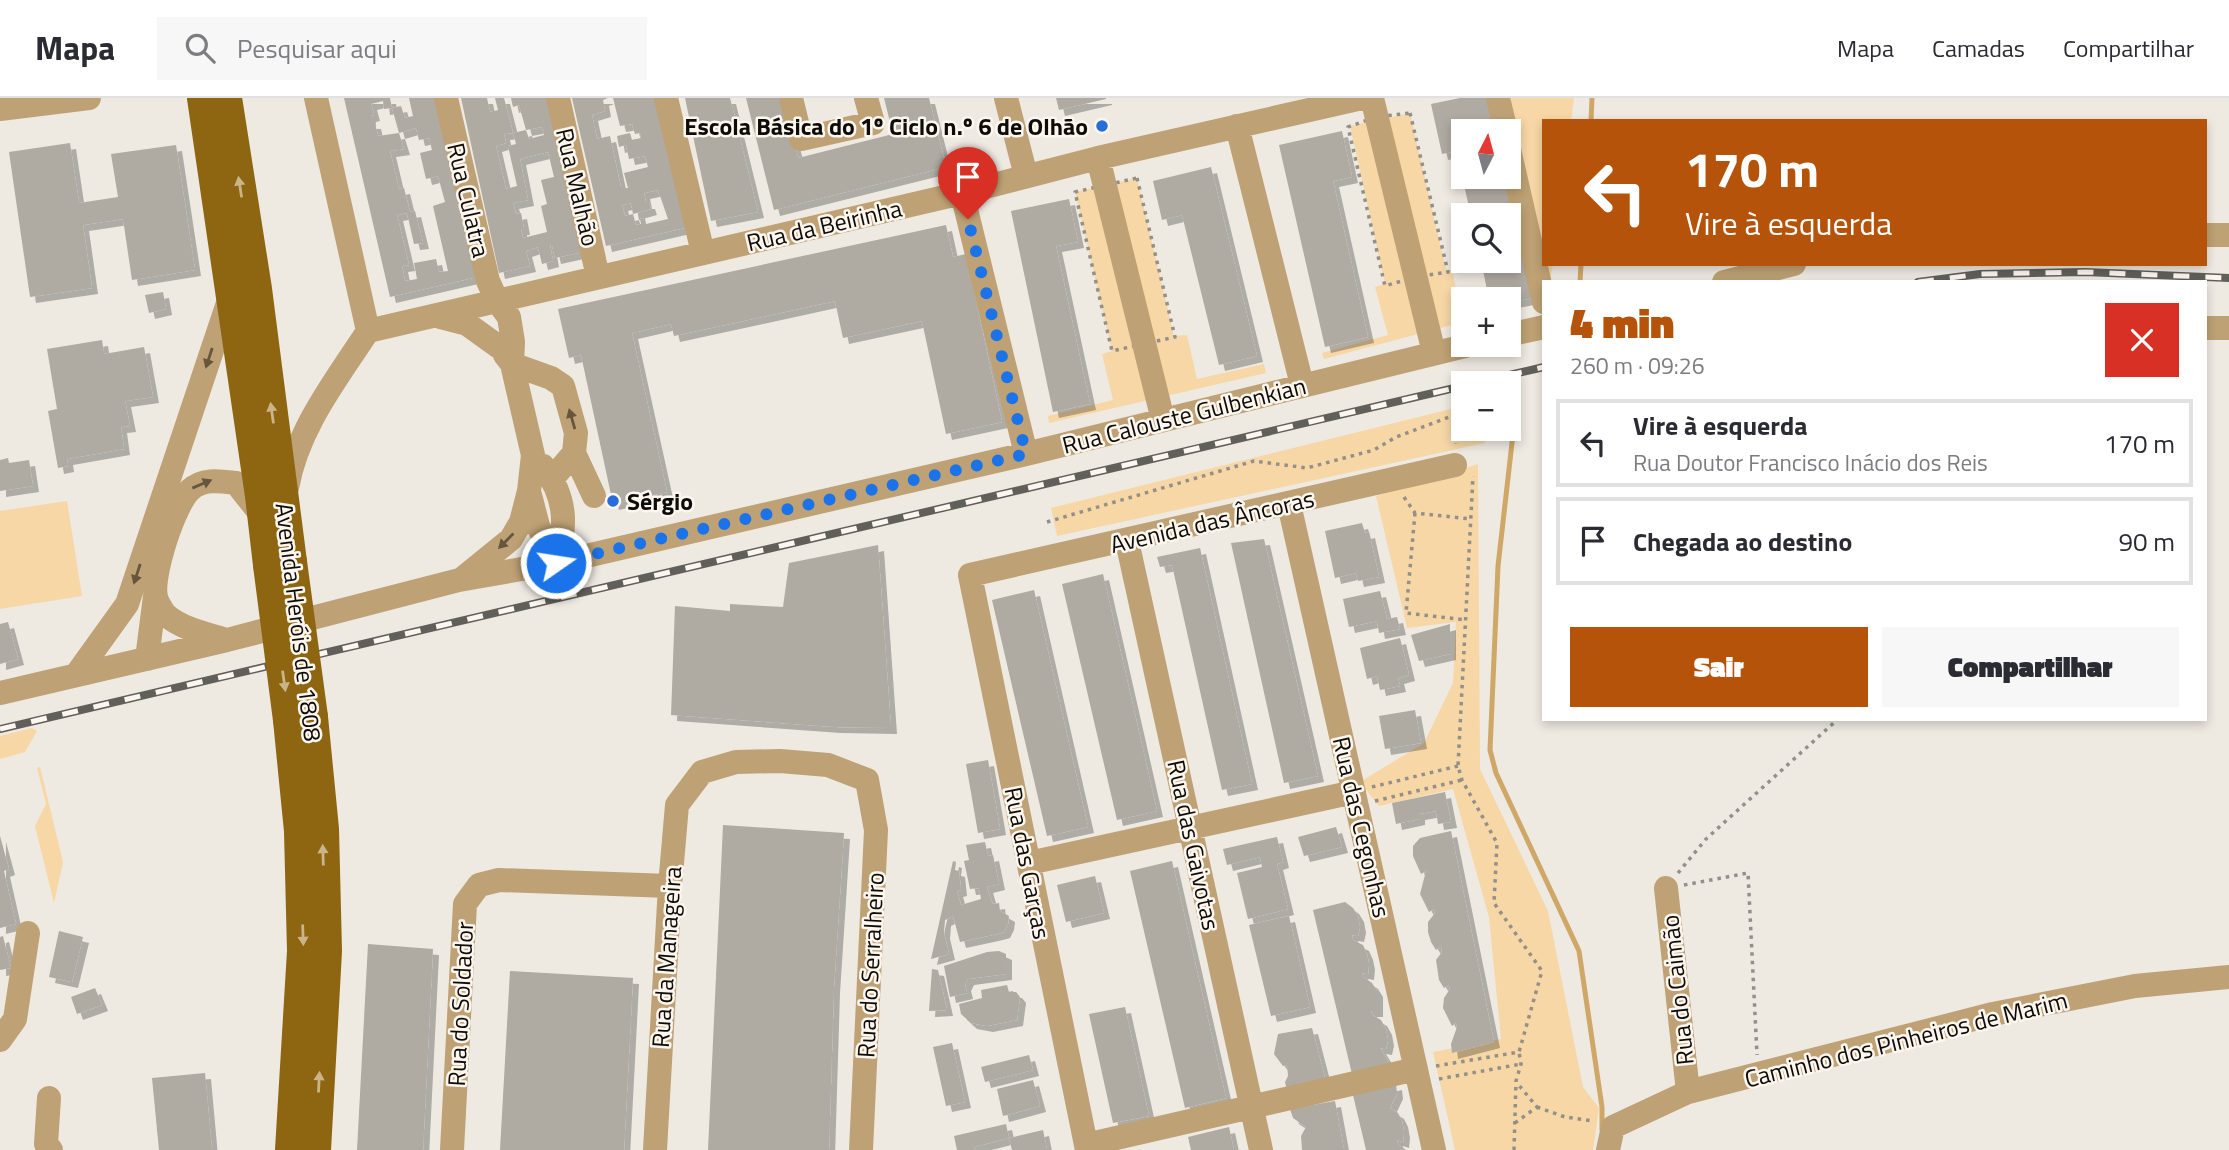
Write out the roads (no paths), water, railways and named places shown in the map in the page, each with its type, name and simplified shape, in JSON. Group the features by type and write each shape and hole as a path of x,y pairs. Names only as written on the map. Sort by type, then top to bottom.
{"main road":[{"name":"Avenida Heróis de 1808","path":"203,98 231,293 274,511"},
{"name":"Avenida Heróis de 1808","path":"226,98 256,289 280,563 301,719 323,830 326,951 315,1150"},
{"name":"Avenida Heróis de 1808","path":"291,1150 303,951 301,719"}],"street":[{"path":"0,109 89,98"},
{"path":"147,659 161,551 176,509 190,489 212,480 236,483 274,511 306,429 368,331 316,98"},
{"name":"Rua Culatra","path":"446,98 488,281 497,301 509,317 508,351 534,455"},
{"name":"Rua Malhão","path":"558,98 598,277"},
{"path":"666,98 703,253"},
{"path":"791,98 801,139 873,123 866,98"},
{"path":"1006,98 1026,176"},
{"name":"Rua da Beirinha","path":"368,331 1362,98"},
{"path":"1372,98 1434,353"},
{"path":"1498,98 1503,119"},
{"path":"1237,126 1302,385"},
{"path":"1098,158 1163,420"},
{"path":"1518,189 1542,293"},
{"path":"962,193 1026,454"},
{"path":"2207,235 2229,235"},
{"path":"1732,280 1786,266"},
{"path":"508,351 528,311 550,288"},
{"path":"76,675 127,604 231,293"},
{"path":"432,316 467,324 563,386 576,433 574,453 594,496"},
{"path":"1521,332 1542,327"},
{"path":"2207,328 2229,328"},
{"name":"Rua Calouste Gulbenkian","path":"0,693 227,640 459,580 605,552 1026,454 1451,349"},
{"path":"552,479 574,453"},
{"path":"534,455 552,479 573,533 590,548 605,552"},
{"path":"459,580 511,539 521,522 530,491 534,455"},
{"name":"Avenida das Âncoras","path":"970,575 1455,465"},
{"path":"530,491 538,526 556,563"},
{"name":"Rua das Cegonhas","path":"1289,503 1359,795 1434,1150"},
{"path":"556,563 563,540 564,513"},
{"name":"Rua das Gaivotas","path":"1127,541 1261,1150"},
{"name":"Rua das Garças","path":"970,575 1086,1147"},
{"path":"155,596 165,615 191,628 227,640"},
{"path":"127,604 131,627 147,659"},
{"name":"Rua da Manageira","path":"655,1150 677,805 702,772 736,762 779,761 828,765 867,780"},
{"name":"Rua do Serralheiro","path":"861,1150 876,830 867,780"},
{"path":"1028,863 1190,827 1359,795"},
{"name":"Rua do Soldador","path":"452,1150 465,904 479,885 499,880 670,886"},
{"name":"Rua do Caimão","path":"1666,888 1688,1092"},
{"path":"0,1040 15,1019 28,933"},
{"name":"Caminho dos Pinheiros de Marim","path":"1611,1138 1688,1092 1993,1014 2136,986 2229,977"},
{"path":"1086,1147 1252,1107 1418,1076"},
{"path":"49,1098 46,1144 51,1150"}],"waterway":[{"path":"1591,119 1592,98"},
{"path":"1580,280 1581,266"},
{"path":"1512,441 1498,566 1490,750 1496,773 1579,951 1602,1107 1602,1130"}],"railway":[{"path":"1934,280 1980,274 2085,272 2229,278"},
{"path":"1521,372 1542,367"},
{"path":"0,729 1451,389"}],"place":[{"name":"Escola Básica do 1º Ciclo n.º 6 de Olhão","path":"1102,126"},
{"name":"Sérgio","path":"613,501"}]}
